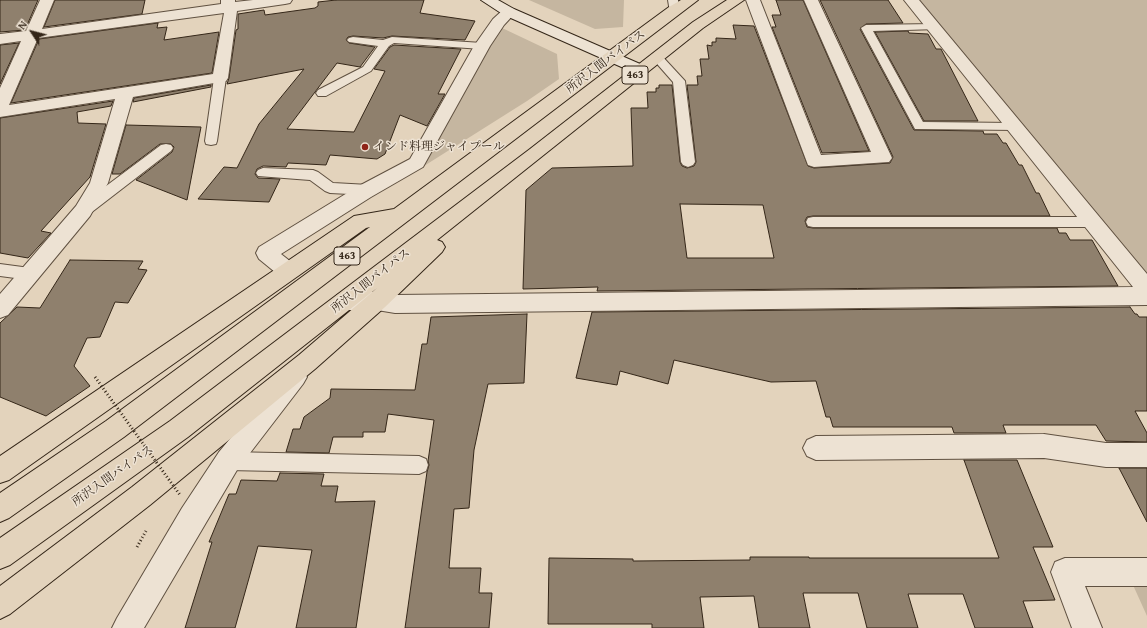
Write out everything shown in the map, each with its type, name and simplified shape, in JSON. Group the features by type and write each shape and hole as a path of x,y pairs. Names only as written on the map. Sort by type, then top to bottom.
{"highway":[{"name":"所沢入間バイパス","path":"0,555 179,429 536,153 698,25 737,0"},
{"name":"所沢入間バイパス","path":"0,509 121,425 612,57 679,3"},
{"name":"463","path":"0,604 141,496 307,362 377,301 536,153"},
{"name":"463","path":"0,471 361,221 399,216"}],"street":[{"path":"0,107 47,0"},
{"path":"0,39 228,3 285,0"},
{"path":"753,0 814,161 883,158 811,0"},
{"path":"911,0 1147,289"},
{"path":"0,112 220,78 231,13 228,3"},
{"path":"288,271 266,253 369,190 417,163 482,46 498,22 501,5 641,70"},
{"path":"0,309 83,211 99,183 126,92"},
{"path":"345,301 377,301 395,304 1147,296"},
{"path":"127,628 192,518 228,461 307,362"},
{"path":"816,448 1044,446 1106,455 1147,455"},
{"path":"1087,628 1065,572 1147,572"}],"lane":[{"path":"934,27 866,28 919,126 1014,127"},
{"path":"353,40 385,44"},
{"path":"322,93 367,69 385,44 392,40 482,46"},
{"path":"657,57 679,80 688,162"},
{"path":"212,140 220,78"},
{"path":"83,211 166,148"},
{"path":"263,173 313,175 330,188 369,190"},
{"path":"813,222 1092,222"},
{"path":"0,270 30,274"},
{"path":"228,461 419,465"}],"path":[{"path":"95,377 180,495"}],"shaded area":[{"path":"529,0 624,0 623,27 595,29"},
{"path":"917,0 1147,0 1147,278"},
{"path":"500,27 557,54 559,79 424,166 441,132"},
{"path":"1133,585 1147,585 1147,616"}],"building":[{"path":"0,0 38,0 25,30 0,32"},
{"path":"55,0 145,0 142,14 44,27"},
{"path":"336,0 424,0 420,13 475,21 465,40 392,36 383,38 348,37 346,40 349,43 375,47 360,67 337,63 287,129 354,132 385,71 374,69 390,47 394,45 461,49 438,94 445,94 427,126 400,115 385,154 377,159 330,155 326,165 288,163 286,167 263,166 257,169 255,174 258,178 280,179 269,202 198,199 224,167 237,168 259,124 304,69 227,84 236,30 238,29 238,14 264,10 265,15 315,8 318,6 318,2"},
{"path":"776,0 803,0 869,151 822,153 772,27 776,27 772,15 781,15"},
{"path":"820,0 888,0 903,23 866,24 860,29 914,130 983,131 984,134 997,134 1003,143 1006,143 1019,165 1022,165 1036,193 1039,193 1050,216 813,216 807,217 805,221 807,227 1057,228 1059,233 1066,233 1070,240 1092,240 1118,286 597,291 598,287 523,289 526,190 552,168 633,166 631,108 648,108 647,92 656,92 656,88 659,88 659,85 672,85 680,162 682,166 687,168 694,166 696,162 687,85 698,85 697,76 702,76 700,59 709,59 707,45 712,46 712,42 716,42 716,38 736,39 733,25 754,26 808,166 814,168 890,163 893,157","holes":["680,204 763,205 774,258 687,258"]},
{"path":"158,23 157,28 167,27 164,40 219,32 212,73 11,103 39,39"},
{"path":"908,31 909,33 928,34 936,49 941,49 978,121 924,121 875,32"},
{"path":"19,43 0,84 0,45"},
{"path":"211,85 211,87 133,102 134,98"},
{"path":"113,101 111,106 77,112 78,123 106,124 90,177 41,231 51,233 28,258 0,253 0,118"},
{"path":"126,125 201,127 187,200 136,180 172,152 174,147 171,144 160,144 120,174 112,174"},
{"path":"70,260 143,261 138,269 147,270 128,303 115,302 100,337 87,338 74,366 90,386 46,416 0,397 0,323 17,307 40,308"},
{"path":"1130,307 1139,317 1147,317 1147,411 1135,411 1147,433 1147,442 1106,441 1096,425 1003,425 1006,433 954,433 952,427 833,427 830,417 826,417 816,381 771,382 674,360 668,384 620,371 617,385 576,378 592,312"},
{"path":"527,314 524,383 488,384 474,450 469,508 454,509 449,568 481,568 479,593 492,593 489,628 405,628 429,465 428,461 434,420 388,414 385,432 363,432 363,437 333,437 329,453 286,452 293,429 300,429 304,417 330,398 331,389 415,390 422,344 427,344 431,317"},
{"path":"964,460 1017,460 1053,547 1033,547 1055,600 1023,601 1033,628 975,628 963,594 908,594 918,628 867,628 858,593 803,593 810,628 759,628 754,596 700,597 704,628 652,628 652,624 548,624 549,558 633,559 633,561 750,560 750,557 999,558"},
{"path":"1119,468 1147,468 1147,522"},
{"path":"280,473 324,474 321,486 338,486 335,502 375,501 356,628 296,628 312,550 258,546 235,628 185,628 212,542 209,542 229,494 236,494 241,480 277,481"}],"place":[{"name":"インド料理ジャイプール","path":"365,147"}]}
